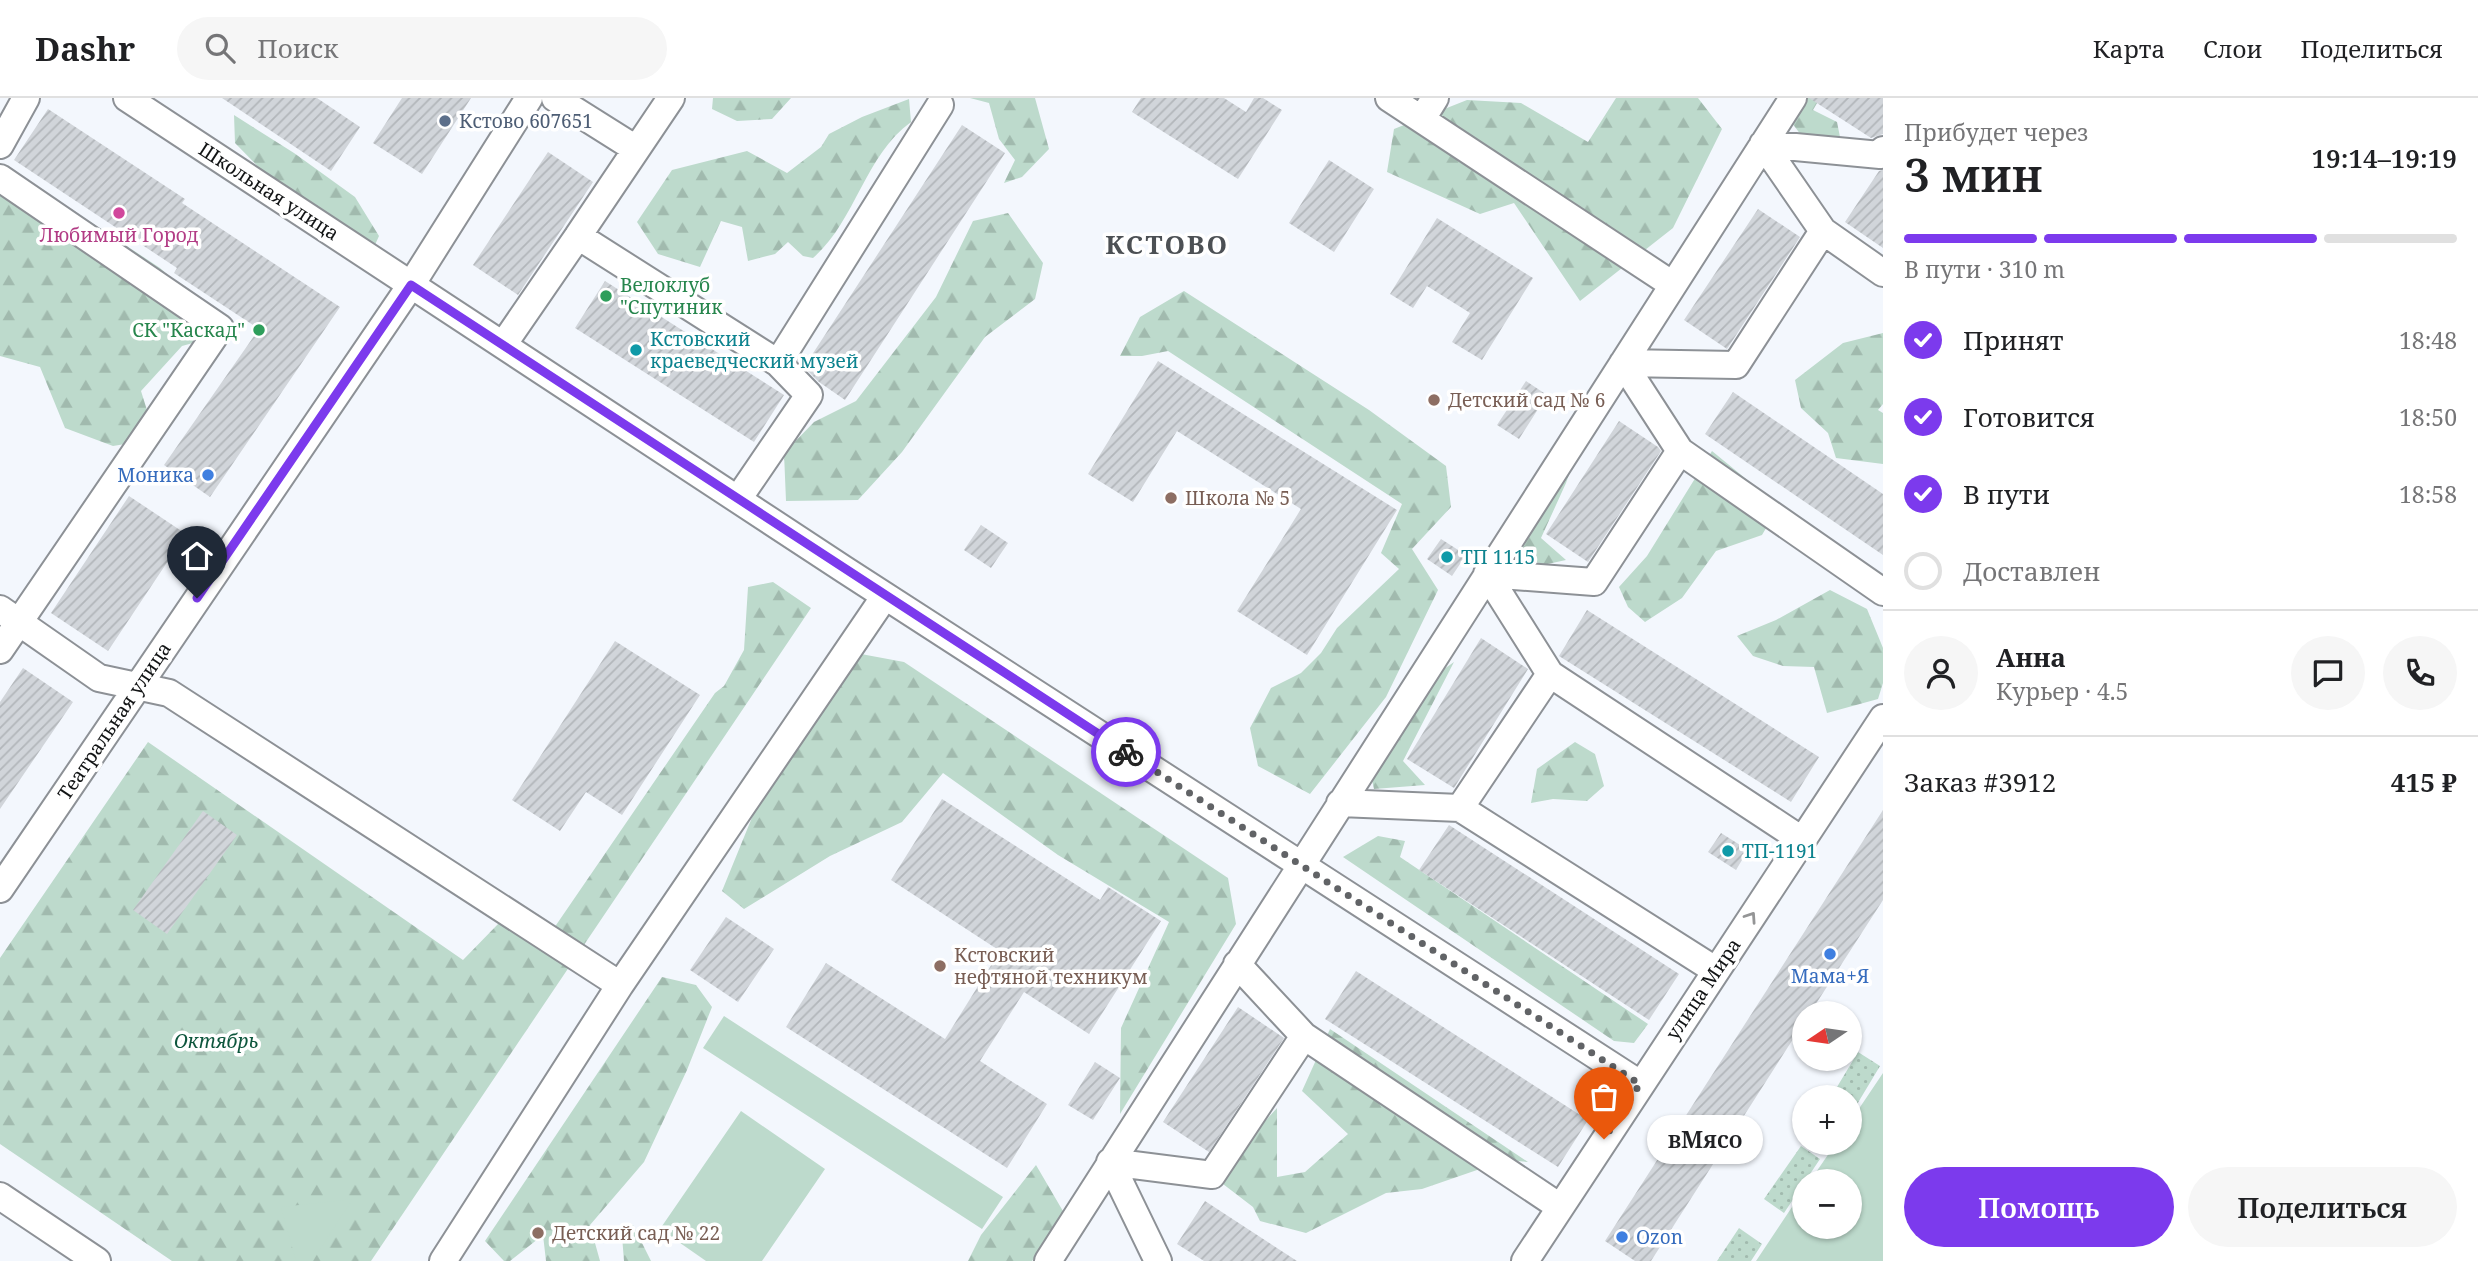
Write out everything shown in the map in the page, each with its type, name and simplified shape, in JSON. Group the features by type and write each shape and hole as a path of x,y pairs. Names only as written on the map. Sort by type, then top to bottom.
{"street":[{"path":"0,145 26,98"},
{"name":"Школьная улица","path":"127,98 886,596 1640,1084"},
{"name":"Театральная улица","path":"0,889 411,285 529,98"},
{"path":"555,98 636,149"},
{"path":"503,345 671,98"},
{"path":"1389,98 1429,109 1673,285"},
{"path":"1048,1261 1793,98"},
{"path":"778,363 940,106"},
{"path":"1763,144 1880,155 1883,150"},
{"path":"1763,144 1823,231 1883,273"},
{"path":"0,178 219,328 10,616 0,650"},
{"path":"1623,363 1736,365 1823,231"},
{"path":"578,236 778,363 809,395 738,499"},
{"path":"1623,363 1681,451 1883,592"},
{"path":"1487,574 1594,582 1681,451"},
{"path":"1487,574 1550,674 1802,840"},
{"path":"443,1261 620,985 886,596"},
{"path":"10,616 99,678 169,693 620,985"},
{"path":"1460,808 1550,674"},
{"name":"улица Мира","path":"1525,1261 1883,718"},
{"path":"1340,803 1460,808 1716,970"},
{"path":"1237,964 1304,1036 1560,1208"},
{"path":"1110,1162 1212,1175 1304,1036"},
{"path":"1110,1162 1158,1261"},
{"path":"0,1196 97,1261"}],"green space":[{"path":"713,98 791,98 772,119 737,121 712,109"},
{"path":"970,98 1035,98 1049,149 1022,177 1004,183 1015,160 999,139 989,103"},
{"path":"1616,98 1698,98 1722,129 1673,228 1580,301 1514,203 1480,214 1387,172 1394,129 1467,100 1521,103 1588,142"},
{"path":"1804,98 1820,98 1813,110 1837,122 1840,137 1823,144 1801,135 1792,123"},
{"path":"909,99 911,122 882,152 840,226 813,258 803,256 788,242 775,254 748,261 742,227 721,221 700,267 658,254 637,222 672,170 747,151 787,173 821,147 829,134 862,117"},
{"path":"234,115 294,153 355,197 379,236 374,247 269,178 235,143"},
{"path":"27,180 160,268 233,332 182,346 141,391 156,439 113,446 65,428 40,367 0,356 0,188"},
{"path":"1008,213 1043,263 1035,299 985,337 902,452 858,500 786,501 784,453 814,422 856,401 936,297 973,221"},
{"path":"1184,291 1369,410 1446,466 1451,507 1412,549 1438,590 1386,697 1310,794 1258,766 1250,728 1271,688 1301,673 1321,653 1337,628 1399,569 1381,553 1402,504 1168,351 1142,356 1120,356 1140,317"},
{"path":"1883,333 1883,404 1878,410 1883,413 1883,464 1836,458 1828,433 1801,408 1795,380 1843,343"},
{"path":"1712,451 1779,506 1762,535 1716,551 1682,598 1645,622 1628,607 1619,587 1647,556"},
{"path":"1575,457 1541,538 1566,560 1543,565 1520,555 1525,527"},
{"name":"Октябрь","path":"773,582 811,608 371,1261 172,1261 0,1144 0,958 148,742 463,960 499,923 539,950 715,693 724,686 744,650 748,587"},
{"path":"1830,590 1867,609 1883,648 1883,683 1878,699 1827,713 1814,667 1783,666 1753,656 1737,636 1776,620"},
{"path":"861,654 904,662 1228,878 1236,924 1120,1114 1121,1028 1169,922 1058,855 943,773 902,822 830,856 744,909 722,891 762,793"},
{"path":"1454,662 1403,761 1425,785 1374,789 1370,771 1430,679"},
{"path":"1575,742 1595,754 1604,786 1587,801 1553,799 1531,803 1537,769"},
{"path":"1378,836 1405,841 1400,857 1648,1024 1634,1043 1614,1041 1343,857"},
{"path":"662,977 696,985 712,1007 687,1070 644,1162 590,1225 600,1261 546,1261 543,1235 510,1261 504,1261 485,1241"},
{"path":"724,1016 1003,1197 982,1229 703,1048"},
{"path":"1330,1029 1528,1162 1506,1160 1422,1189 1386,1193 1306,1233 1260,1221 1253,1207 1223,1184 1238,1151 1277,1108 1277,1177 1305,1172 1348,1134 1302,1091"},
{"path":"1862,1055 1880,1066 1862,1096 1862,1085 1838,1085 1847,1071 1862,1071"},
{"path":"1883,1073 1883,1261 1756,1261 1792,1207 1792,1239 1862,1239 1862,1169 1818,1169 1828,1155 1862,1155 1862,1104"},
{"path":"741,1111 825,1169 762,1261 706,1261 660,1229"},
{"path":"1795,1155 1814,1155 1820,1159 1813,1169 1792,1169 1792,1201 1784,1213 1764,1199"},
{"path":"1036,1165 1067,1218 1032,1261 968,1261 981,1235"},
{"path":"353,1199 312,1261 296,1261 281,1207"},
{"path":"633,1225 651,1261 624,1261 622,1236"},
{"path":"1739,1228 1762,1244 1751,1261 1717,1261"}],"building":[{"path":"222,98 317,98 360,127 331,171"},
{"path":"402,98 471,98 422,174 373,143"},
{"path":"1141,98 1224,98 1246,112 1254,98 1263,98 1282,110 1238,179 1132,112"},
{"path":"1809,98 1883,98 1883,134 1871,138"},
{"path":"48,109 185,199 182,203 340,307 210,497 164,465 259,329 174,273 177,268 14,160"},
{"path":"962,125 1005,153 845,400 819,382 804,367"},
{"path":"548,152 593,182 518,295 473,265"},
{"path":"1329,160 1374,189 1334,252 1289,223"},
{"path":"1883,170 1883,248 1845,222 1879,171"},
{"path":"1758,209 1800,237 1727,349 1684,320"},
{"path":"1437,218 1533,278 1482,360 1452,342 1470,313 1427,286 1413,308 1390,294"},
{"path":"605,281 784,395 754,442 575,328"},
{"path":"1158,361 1397,510 1307,655 1237,611 1301,509 1177,431 1133,502 1088,474"},
{"path":"1526,381 1547,395 1519,439 1497,425"},
{"path":"1733,392 1883,494 1883,555 1705,434"},
{"path":"1619,421 1661,451 1588,562 1546,534"},
{"path":"129,496 186,534 108,651 51,613"},
{"path":"981,525 1008,543 991,568 964,550"},
{"name":"ТП 1115","path":"1441,539 1466,555 1452,576 1427,559"},
{"path":"1587,610 1819,757 1791,802 1559,656"},
{"path":"1481,638 1528,669 1454,788 1407,759"},
{"path":"615,641 700,695 622,815 586,792 560,831 512,800"},
{"path":"23,668 73,702 0,809 0,702"},
{"path":"942,799 1100,900 1108,887 1161,921 1089,1034 1024,992 980,1061 1047,1104 1007,1168 786,1027 826,963 945,1039 1000,951 891,880"},
{"path":"1883,810 1883,900 1818,1001 1792,1001 1792,1041 1651,1261 1635,1261 1605,1241"},
{"path":"203,811 237,835 167,934 133,910"},
{"path":"1449,825 1679,974 1649,1020 1419,870"},
{"name":"ТП-1191","path":"1721,833 1748,850 1736,870 1708,852"},
{"path":"726,917 774,949 738,1002 690,970"},
{"path":"1356,971 1588,1120 1558,1167 1325,1019"},
{"path":"1238,1007 1284,1038 1209,1152 1163,1122"},
{"path":"1095,1062 1120,1078 1093,1120 1068,1105"},
{"path":"1205,1201 1297,1261 1204,1261 1177,1244"}],"way so far":[{"path":"1126,752 1640,1084 1604,1139"}],"place":[{"name":"Кстово 607651","path":"445,121"},
{"name":"Любимый Город","path":"119,213"},
{"name":"Велоклуб \"Спутиник","path":"606,296"},
{"name":"СК \"Каскад\"","path":"259,330"},
{"name":"Кстовский краеведческий музей","path":"636,350"},
{"name":"Детский сад № 6","path":"1434,400"},
{"name":"Моника","path":"208,475"},
{"name":"Школа № 5","path":"1171,498"},
{"name":"ТП 1115","path":"1447,557"},
{"name":"ТП-1191","path":"1728,851"},
{"name":"Мама+Я","path":"1830,954"},
{"name":"Кстовский нефтяной техникум","path":"940,966"},
{"name":"вМясо","path":"1604,1139"},
{"name":"Детский сад № 22","path":"538,1233"},
{"name":"Ozon","path":"1622,1237"}],"district":[{"name":"КСТОВО","path":"1167,245"}],"route":[{"path":"197,598 411,285 1126,752"}]}
